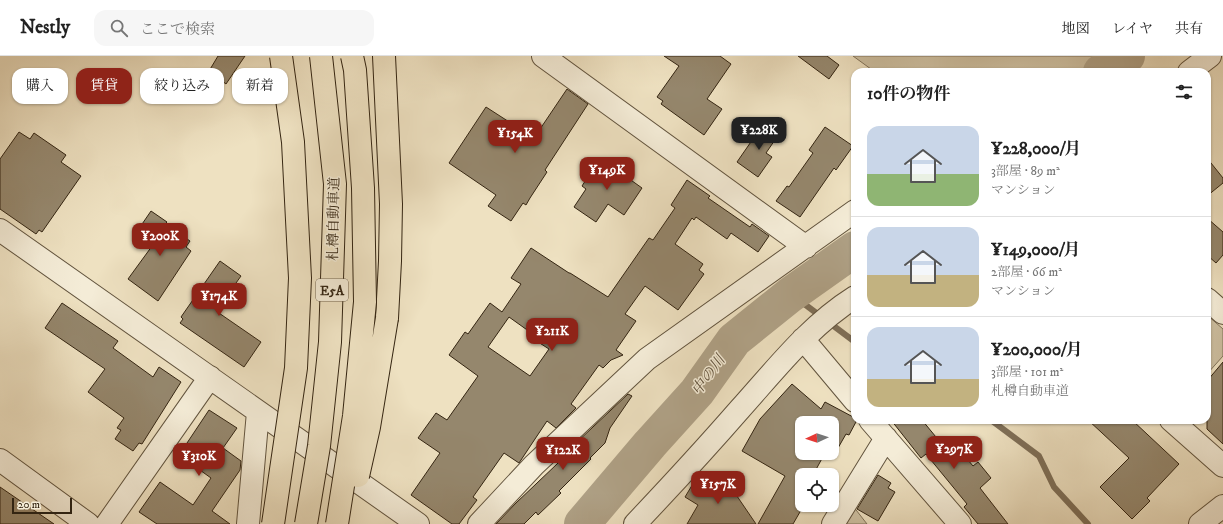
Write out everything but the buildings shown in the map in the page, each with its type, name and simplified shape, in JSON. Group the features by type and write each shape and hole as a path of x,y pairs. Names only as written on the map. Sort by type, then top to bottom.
{"highway":[{"path":"273,524 296,368 300,278 293,142 281,56"},
{"name":"札樽自動車道","path":"306,524 319,446 330,334 335,184 321,56"},
{"name":"札樽自動車道","path":"336,524 354,416 365,302 363,188 352,56"},
{"path":"344,524 354,493 369,427 387,318 391,204 384,56"}],"street":[{"path":"543,56 806,247"},
{"path":"1194,68 1210,56"},
{"path":"479,524 534,466 647,359 851,214"},
{"path":"0,230 418,524"},
{"path":"636,524 702,453 805,337 849,301"},
{"path":"1211,302 1223,313"},
{"path":"805,337 851,397"},
{"path":"107,524 210,377"},
{"path":"248,524 258,412"},
{"path":"874,424 960,524"},
{"path":"1176,424 1223,466"},
{"path":"833,524 886,438"},
{"path":"0,460 88,524"},
{"path":"1200,524 1223,506"}],"shaded area":[{"path":"853,56 1102,56 1085,68 870,68"},
{"path":"1211,318 1223,329 1223,356 1211,370"},
{"path":"853,506 867,524 842,524"}],"waterway":[{"name":"中の川","path":"1108,68 1127,56"},
{"name":"中の川","path":"582,524 650,444 697,392 734,340 790,295 851,252"},
{"path":"790,295 851,339"},
{"path":"996,424 1039,456 1054,487 1088,524"}]}
